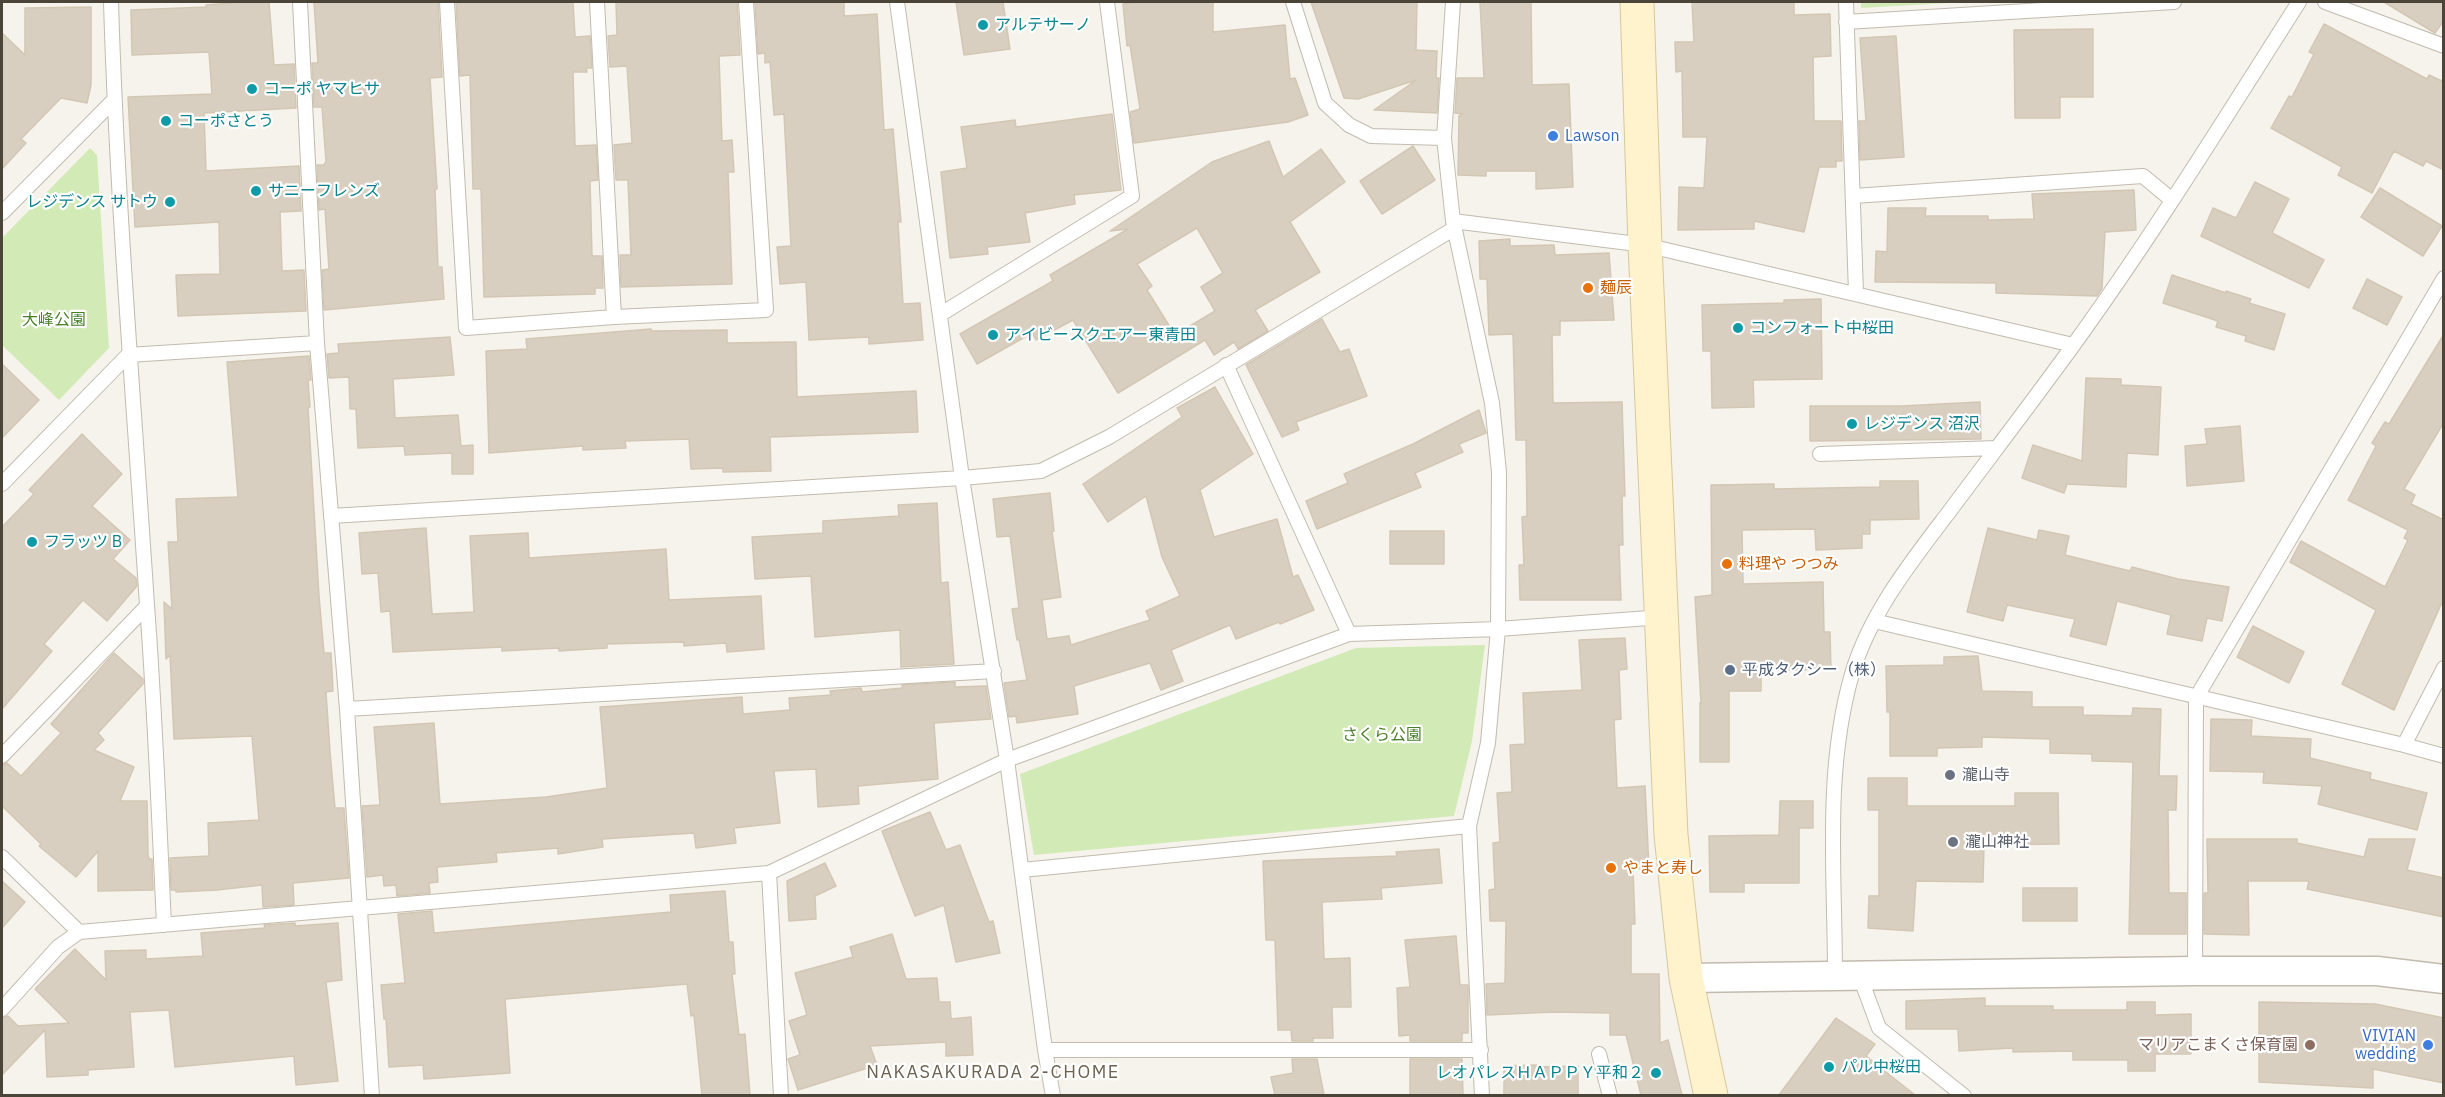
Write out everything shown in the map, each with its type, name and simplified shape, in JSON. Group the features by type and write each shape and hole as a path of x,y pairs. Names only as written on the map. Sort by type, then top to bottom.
{"street":[{"path":"1637,2 1645,245 1671,835 1686,978 1711,1095"},
{"path":"1686,978 1847,974 2377,971 2444,979"}],"lane":[{"path":"111,2 128,356 147,606 164,925"},
{"path":"300,2 317,343 347,709 372,1095"},
{"path":"447,2 466,328 614,317 766,310 746,2"},
{"path":"597,2 614,317"},
{"path":"897,2 962,478 994,671 1053,1095"},
{"path":"941,314 1132,196 1107,2"},
{"path":"1293,2 1326,103 1349,125 1371,136 1444,138"},
{"path":"1453,2 1444,138 1454,224 1492,403 1499,472 1498,629 1488,743 1469,826 1482,1095"},
{"path":"1846,2 1857,293"},
{"path":"1846,22 2174,2"},
{"path":"1961,1093 1879,1028 1847,974 1834,767 1852,672 1874,621 1902,574 2073,345 2172,200 2299,2"},
{"path":"2325,2 2444,46"},
{"path":"2,213 114,100"},
{"path":"1854,196 2143,176 2172,200"},
{"path":"331,516 962,478 1041,471 1109,437 1454,224 1645,245 2073,345"},
{"path":"2195,971 2196,698 2444,278"},
{"path":"2,484 128,356 317,343"},
{"path":"1226,365 1349,634"},
{"path":"1820,454 1997,448"},
{"path":"2,756 147,606"},
{"path":"2,1009 58,947 79,932 769,873 1007,760 1349,634 1498,629 1663,617"},
{"path":"1874,621 2444,756"},
{"path":"2404,745 2444,668"},
{"path":"347,709 994,671"},
{"path":"1022,870 1469,826"},
{"path":"2,857 79,932"},
{"path":"769,873 781,1095"},
{"path":"1045,1050 1481,1050"},
{"path":"1599,1054 1610,1095"}],"green space":[{"path":"1861,2 1966,2 1861,8"},
{"name":"大峰公園","path":"90,148 97,155 109,348 59,400 2,345 2,238"},
{"name":"さくら公園","path":"1485,645 1472,741 1454,816 1034,855 1020,774 1356,648"}],"building":[{"path":"269,2 274,65 294,64 296,108 204,113 206,171 299,166 301,211 280,212 282,271 304,270 306,311 178,316 176,275 220,274 219,222 135,227 128,97 212,94 209,52 132,55 131,10 206,7 206,5"},
{"path":"314,2 438,2 442,77 430,78 437,189 435,189 438,267 442,267 444,299 324,310 322,270 329,269 325,209 319,210 317,165 324,165 326,161 322,107 314,107 312,63 318,63"},
{"path":"456,2 573,2 575,37 590,36 592,68 586,68 587,72 573,72 575,146 596,145 598,180 590,181 592,256 602,256 603,288 595,288 595,294 484,297 481,189 473,189 470,75 460,76"},
{"path":"616,2 737,2 740,55 719,56 722,141 732,140 734,172 728,172 732,284 621,287 620,255 631,255 628,180 616,180 614,145 632,143 627,66 610,67 608,36 617,35"},
{"path":"755,2 844,2 844,16 877,14 884,130 893,129 901,222 898,222 903,304 920,303 923,340 869,344 869,337 809,340 806,282 780,284 777,247 791,246 784,114 774,115 770,62 765,63 765,53 758,54"},
{"name":"アルテサーノ","path":"956,2 1003,2 1010,49 964,55"},
{"path":"1213,2 1213,32 1285,25 1290,79 1295,78 1308,115 1288,122 1134,143 1130,112 1140,109 1130,45 1127,46 1123,4"},
{"path":"1311,2 1417,2 1416,50 1437,51 1436,78 1439,78 1437,113 1374,110 1416,80 1358,99 1344,98"},
{"path":"1480,2 1531,2 1532,85 1569,84 1573,187 1536,189 1536,171 1486,171 1486,176 1458,175 1459,116 1463,114 1455,113 1457,78 1484,78"},
{"path":"1692,2 1794,2 1794,15 1830,14 1831,56 1813,57 1814,121 1841,121 1842,161 1836,161 1836,167 1819,167 1804,232 1754,221 1754,229 1678,230 1679,187 1704,188 1707,137 1683,137 1682,71 1676,72 1675,42 1694,42"},
{"path":"2384,2 2444,2 2444,20 2435,33"},
{"path":"91,7 91,85 87,103 61,98 21,139 26,143 2,169 2,33 25,55 25,8"},
{"path":"2324,24 2427,79 2429,75 2444,82 2444,170 2426,161 2423,166 2394,151 2372,193 2338,175 2342,167 2271,128 2289,96 2292,97 2314,54 2309,52"},
{"path":"2093,29 2093,97 2060,97 2060,118 2015,118 2014,30"},
{"path":"1896,36 1904,157 1860,160 1859,121 1866,121 1860,38"},
{"path":"1112,114 1121,190 1074,195 1075,204 1025,213 1030,242 987,247 988,254 950,258 941,172 967,168 961,127 1015,120 1016,127"},
{"path":"1269,141 1283,177 1321,149 1345,182 1290,222 1320,272 1255,310 1268,331 1238,349 1234,342 1214,355 1205,340 1118,393 1073,320 1036,340 1032,333 977,364 960,334 1053,281 1050,275 1128,229 1110,231 1212,162","holes":["1197,228 1223,273 1201,287 1215,311 1175,335 1147,290 1152,286 1137,264"]},
{"path":"1413,146 1435,180 1382,214 1360,181"},
{"path":"2255,182 2289,199 2272,233 2324,260 2309,288 2201,236 2213,208 2236,218"},
{"path":"2380,188 2442,226 2423,256 2361,217"},
{"path":"2134,190 2136,230 2105,232 2102,288 2097,296 1996,293 1996,283 1875,282 1876,251 1887,252 1888,208 1926,208 1925,216 1988,216 1988,220 2034,219 2032,194"},
{"path":"1510,239 1510,246 1554,245 1555,255 1609,253 1614,320 1560,321 1560,335 1552,335 1553,403 1622,402 1625,496 1622,496 1623,545 1619,545 1621,600 1520,600 1519,565 1524,565 1522,517 1527,516 1526,440 1516,440 1513,334 1489,335 1487,279 1480,279 1479,241"},
{"path":"2172,275 2251,299 2249,303 2285,314 2274,350 2245,341 2246,336 2216,327 2218,321 2163,303"},
{"path":"2367,279 2402,297 2387,325 2353,308"},
{"path":"1821,299 1822,379 1753,380 1754,407 1712,408 1711,351 1703,351 1702,305 1784,303 1784,300"},
{"path":"1322,319 1340,352 1349,349 1367,396 1296,422 1299,430 1282,437 1246,365"},
{"path":"651,329 652,331 727,330 727,343 796,342 797,397 916,391 918,432 770,437 771,471 723,472 723,468 691,469 689,439 625,441 626,448 583,450 583,446 489,453 486,351 527,349 526,339"},
{"path":"2444,334 2444,422 2404,489 2415,495 2411,504 2444,520 2444,598 2394,710 2342,684 2376,610 2290,562 2301,541 2385,587 2408,540 2404,538 2408,530 2348,500 2376,446 2372,443 2385,422 2389,424"},
{"path":"450,337 454,375 393,379 395,418 458,415 461,446 473,445 473,474 452,474 452,453 405,455 404,446 358,448 356,409 350,409 349,377 329,378 327,354 339,353 338,344"},
{"path":"309,356 311,380 308,380 310,407 308,407 319,596 324,653 331,653 333,691 326,692 330,752 335,808 344,808 349,878 293,883 294,905 263,907 262,885 217,890 176,892 176,890 171,890 170,858 209,856 208,823 259,820 252,736 174,739 170,655 166,659 164,602 172,609 168,542 178,542 176,499 238,497 227,362"},
{"path":"2,364 39,400 2,438"},
{"path":"2086,378 2121,379 2121,385 2161,387 2158,455 2127,453 2126,487 2067,484 2064,493 2022,478 2033,445 2082,461"},
{"path":"1215,387 1253,454 1200,490 1214,537 1277,519 1293,577 1298,575 1314,610 1236,639 1230,625 1171,650 1183,681 1161,690 1150,663 1074,686 1078,714 1017,723 1016,716 1009,717 1004,683 1027,680 1012,609 1019,608 1010,536 997,537 993,499 1050,493 1054,531 1052,531 1061,597 1042,600 1047,639 1069,636 1071,645 1150,620 1146,611 1180,596 1162,557 1146,496 1108,522 1083,484 1182,417 1177,408"},
{"path":"1980,402 1981,439 1810,441 1810,406 1902,406"},
{"path":"1479,410 1486,433 1459,444 1463,452 1415,473 1421,487 1317,529 1306,501 1348,483 1344,474 1413,444"},
{"path":"2240,426 2244,481 2187,486 2185,446 2207,444 2205,429"},
{"path":"82,434 122,474 92,506 130,540 113,559 136,578 137,586 107,621 83,600 44,644 52,651 2,709 2,527 34,494 29,490"},
{"path":"1880,481 1918,481 1919,519 1870,520 1870,534 1862,534 1862,548 1816,550 1815,529 1742,530 1743,584 1823,582 1824,632 1830,632 1831,669 1761,671 1761,691 1729,691 1729,762 1700,762 1701,703 1695,597 1712,595 1711,485 1774,484 1774,489 1880,487"},
{"path":"937,503 941,583 948,582 954,664 901,667 900,630 815,637 811,576 755,579 752,537 823,533 823,521 899,516 898,505"},
{"path":"426,528 432,614 474,612 470,536 528,533 529,558 666,549 669,600 761,596 764,649 727,652 726,643 684,646 684,642 607,644 607,648 559,651 559,648 502,651 502,647 393,652 390,611 381,612 378,573 362,574 359,533"},
{"path":"1988,528 2037,540 2039,530 2069,536 2065,555 2130,571 2132,567 2178,579 2229,587 2222,621 2207,618 2202,641 2167,634 2171,615 2117,601 2106,645 2070,636 2075,619 2007,605 2003,621 1967,612"},
{"path":"1390,531 1444,531 1444,564 1390,564"},
{"path":"2253,626 2304,652 2289,683 2237,657"},
{"path":"1625,638 1627,669 1619,670 1621,719 1614,720 1617,788 1645,786 1649,868 1633,869 1635,924 1631,924 1631,974 1659,974 1660,1043 1668,1040 1682,1095 1641,1095 1626,1035 1610,1035 1610,1013 1554,1012 1487,1015 1486,984 1505,983 1506,921 1490,921 1489,890 1495,889 1493,843 1500,842 1497,793 1512,792 1510,745 1525,744 1523,693 1582,690 1579,640"},
{"path":"114,653 143,679 143,684 98,733 104,740 94,750 134,767 120,801 147,801 148,855 149,859 152,859 153,890 98,891 98,851 76,877 39,846 41,844 2,806 2,765 7,763 21,776 61,733 51,724"},
{"path":"1978,656 1982,691 2032,692 2032,707 2083,707 2083,715 2132,716 2133,708 2161,709 2159,776 2177,776 2176,810 2168,810 2169,893 2186,893 2186,934 2129,934 2133,762 2092,761 2092,754 2050,753 2050,739 1982,737 1982,747 1937,748 1937,756 1890,756 1890,712 1887,712 1886,666 1944,665 1944,657"},
{"path":"955,682 955,687 986,686 991,719 934,723 938,779 858,786 859,804 818,807 816,769 774,771 780,823 734,828 736,843 696,848 694,833 602,839 603,847 558,854 558,848 496,853 497,862 437,867 438,882 429,883 430,893 397,896 396,885 384,886 383,875 367,877 362,806 380,805 374,727 434,723 440,804 546,797 607,788 600,707 742,697 743,714 790,710 789,698 831,695 830,691 861,688 862,692 902,688 902,685"},
{"path":"2211,719 2252,720 2251,736 2311,739 2310,758 2371,773 2370,779 2427,793 2417,830 2318,804 2322,786 2263,783 2264,772 2210,771"},
{"path":"1868,778 1907,778 1907,806 2015,806 2015,793 2058,793 2059,844 1984,845 1983,882 1916,881 1913,931 1868,928 1869,896 1879,896 1879,810 1868,810"},
{"path":"1780,801 1813,801 1813,828 1799,828 1799,883 1744,883 1744,892 1710,892 1709,836 1779,835"},
{"path":"930,812 946,850 960,845 989,922 993,921 1000,953 956,962 944,905 915,916 882,831"},
{"path":"2207,839 2297,839 2297,843 2364,857 2369,839 2415,839 2407,870 2444,878 2444,917 2307,889 2309,881 2248,881 2249,935 2204,934 2204,893 2208,893"},
{"path":"1439,849 1442,883 1381,888 1382,899 1322,902 1324,959 1350,958 1351,1007 1332,1007 1333,1038 1292,1041 1291,1030 1278,1030 1275,940 1266,940 1263,861 1397,856 1396,852"},
{"path":"825,863 836,886 815,896 816,919 789,921 787,881"},
{"path":"2,881 25,902 2,928"},
{"path":"2023,888 2077,888 2077,921 2023,921"},
{"path":"725,891 729,942 733,942 735,974 732,974 739,1035 745,1034 750,1095 702,1095 694,1015 691,1016 687,984 505,999 510,1073 424,1079 423,1065 389,1067 381,985 405,983 398,914 432,911 434,933 671,912 670,895"},
{"path":"295,923 295,926 338,923 342,980 326,982 338,1081 296,1085 294,1056 175,1067 169,1010 130,1012 134,1067 88,1070 88,1075 47,1077 45,1030 2,1075 2,1018 8,1016 18,1026 69,1023 35,989 75,949 106,980 105,951 146,950 146,959 203,956 201,933"},
{"path":"892,934 906,979 937,978 939,1002 950,1002 951,1019 971,1017 973,1055 946,1056 946,1042 870,1046 877,1065 798,1090 788,1059 800,1055 789,1021 807,1015 795,973 853,957 850,947"},
{"path":"1456,936 1460,985 1468,985 1468,1033 1462,1033 1462,1041 1410,1041 1410,1035 1399,1036 1397,988 1410,987 1405,940"},
{"path":"1985,998 1985,1006 2053,1006 2053,1010 2127,1010 2127,1002 2155,1002 2155,1015 2191,1014 2191,1054 2155,1054 2155,1071 2128,1071 2128,1060 2073,1060 2073,1051 2013,1052 2013,1048 1959,1051 1958,1029 1906,1029 1906,1001"},
{"path":"2259,1002 2375,1004 2444,1018 2444,1083 2373,1069 2373,1088 2259,1082"},
{"name":"パル中桜田","path":"1836,1018 1875,1044 1866,1056 1915,1095 1779,1095"},
{"path":"1292,1059 1317,1059 1324,1095 1275,1095 1271,1077 1293,1073"},
{"path":"1410,1059 1462,1059 1463,1095 1410,1095"},
{"path":"1537,1065 1537,1067 1578,1066 1578,1095 1504,1095 1504,1066"}],"place":[{"name":"アルテサーノ","path":"983,25"},
{"name":"コーポ ヤマヒサ","path":"252,89"},
{"name":"コーポさとう","path":"166,121"},
{"name":"Lawson","path":"1553,136"},
{"name":"サニーフレンズ","path":"256,191"},
{"name":"レジデンス サトウ","path":"170,202"},
{"name":"麺辰","path":"1588,288"},
{"name":"コンフォート中桜田","path":"1738,328"},
{"name":"アイビースクエアー東青田","path":"993,335"},
{"name":"レジデンス 沼沢","path":"1852,424"},
{"name":"フラッツ B","path":"32,542"},
{"name":"料理や つつみ","path":"1727,564"},
{"name":"平成タクシー（株）","path":"1730,670"},
{"name":"瀧山寺","path":"1950,775"},
{"name":"瀧山神社","path":"1953,842"},
{"name":"やまと寿し","path":"1611,868"},
{"name":"マリアこまくさ保育園","path":"2310,1045"},
{"name":"VIVIAN wedding","path":"2428,1045"},
{"name":"パル中桜田","path":"1829,1067"},
{"name":"レオパレスＨＡＰＰＹ平和２","path":"1656,1073"}],"district":[{"name":"NAKASAKURADA 2-CHOME","path":"993,1073"}]}
